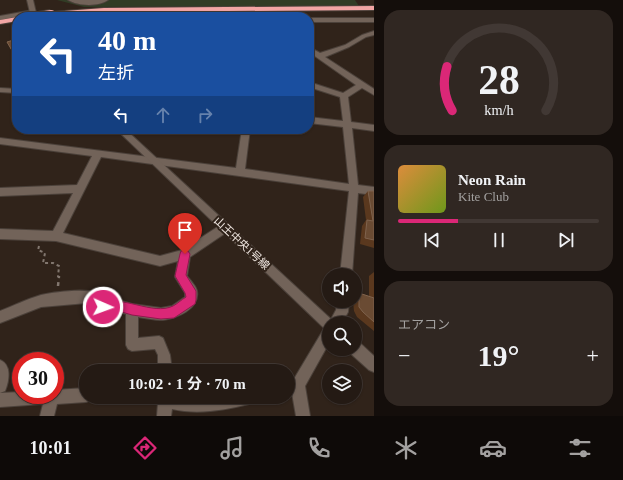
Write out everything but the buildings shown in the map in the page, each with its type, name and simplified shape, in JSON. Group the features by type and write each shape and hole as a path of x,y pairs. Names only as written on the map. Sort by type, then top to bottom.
{"highway":[{"path":"82,12 112,10 374,8"},
{"path":"314,12 374,12"},
{"path":"0,22 12,20"},
{"path":"0,27 12,24"}],"street":[{"path":"30,0 32,12"},
{"path":"71,0 87,3 106,0"},
{"path":"0,18 12,17"},
{"path":"314,20 373,20"},
{"path":"320,56 347,46 364,36 374,33"},
{"path":"314,52 374,93"},
{"path":"344,96 361,85"},
{"path":"314,86 344,96"},
{"path":"0,90 12,91"},
{"path":"344,96 354,188 347,268"},
{"path":"314,121 374,128"},
{"name":"山王中央1号線","path":"125,134 322,318"},
{"path":"240,172 245,134"},
{"path":"0,141 152,160 374,191"},
{"path":"56,236 98,153"},
{"path":"0,192 79,189"},
{"path":"0,234 42,234 56,236 160,261 185,254 226,227"},
{"path":"0,317 41,301 92,297 92,308 115,305 132,310 161,314 174,312 191,300 191,291 181,276 185,254"},
{"path":"132,310 132,345 159,342 164,355 165,364"},
{"path":"295,383 322,342"},
{"path":"362,354 374,365"},
{"path":"0,367 2,369 0,386"},
{"path":"295,392 303,416"},
{"path":"64,396 79,395"},
{"path":"0,400 12,399"},
{"path":"47,416 50,404"},
{"path":"164,404 164,416"},
{"path":"186,404 194,406 212,404"}],"path":[{"path":"42,234 38,250 45,253 43,263 53,263 60,266 57,299"}],"green space":[{"path":"57,0 355,0 359,6 84,7"}],"route":[{"path":"103,307 115,305 132,310 161,314 174,312 191,300 191,291 181,276 185,254"}]}
